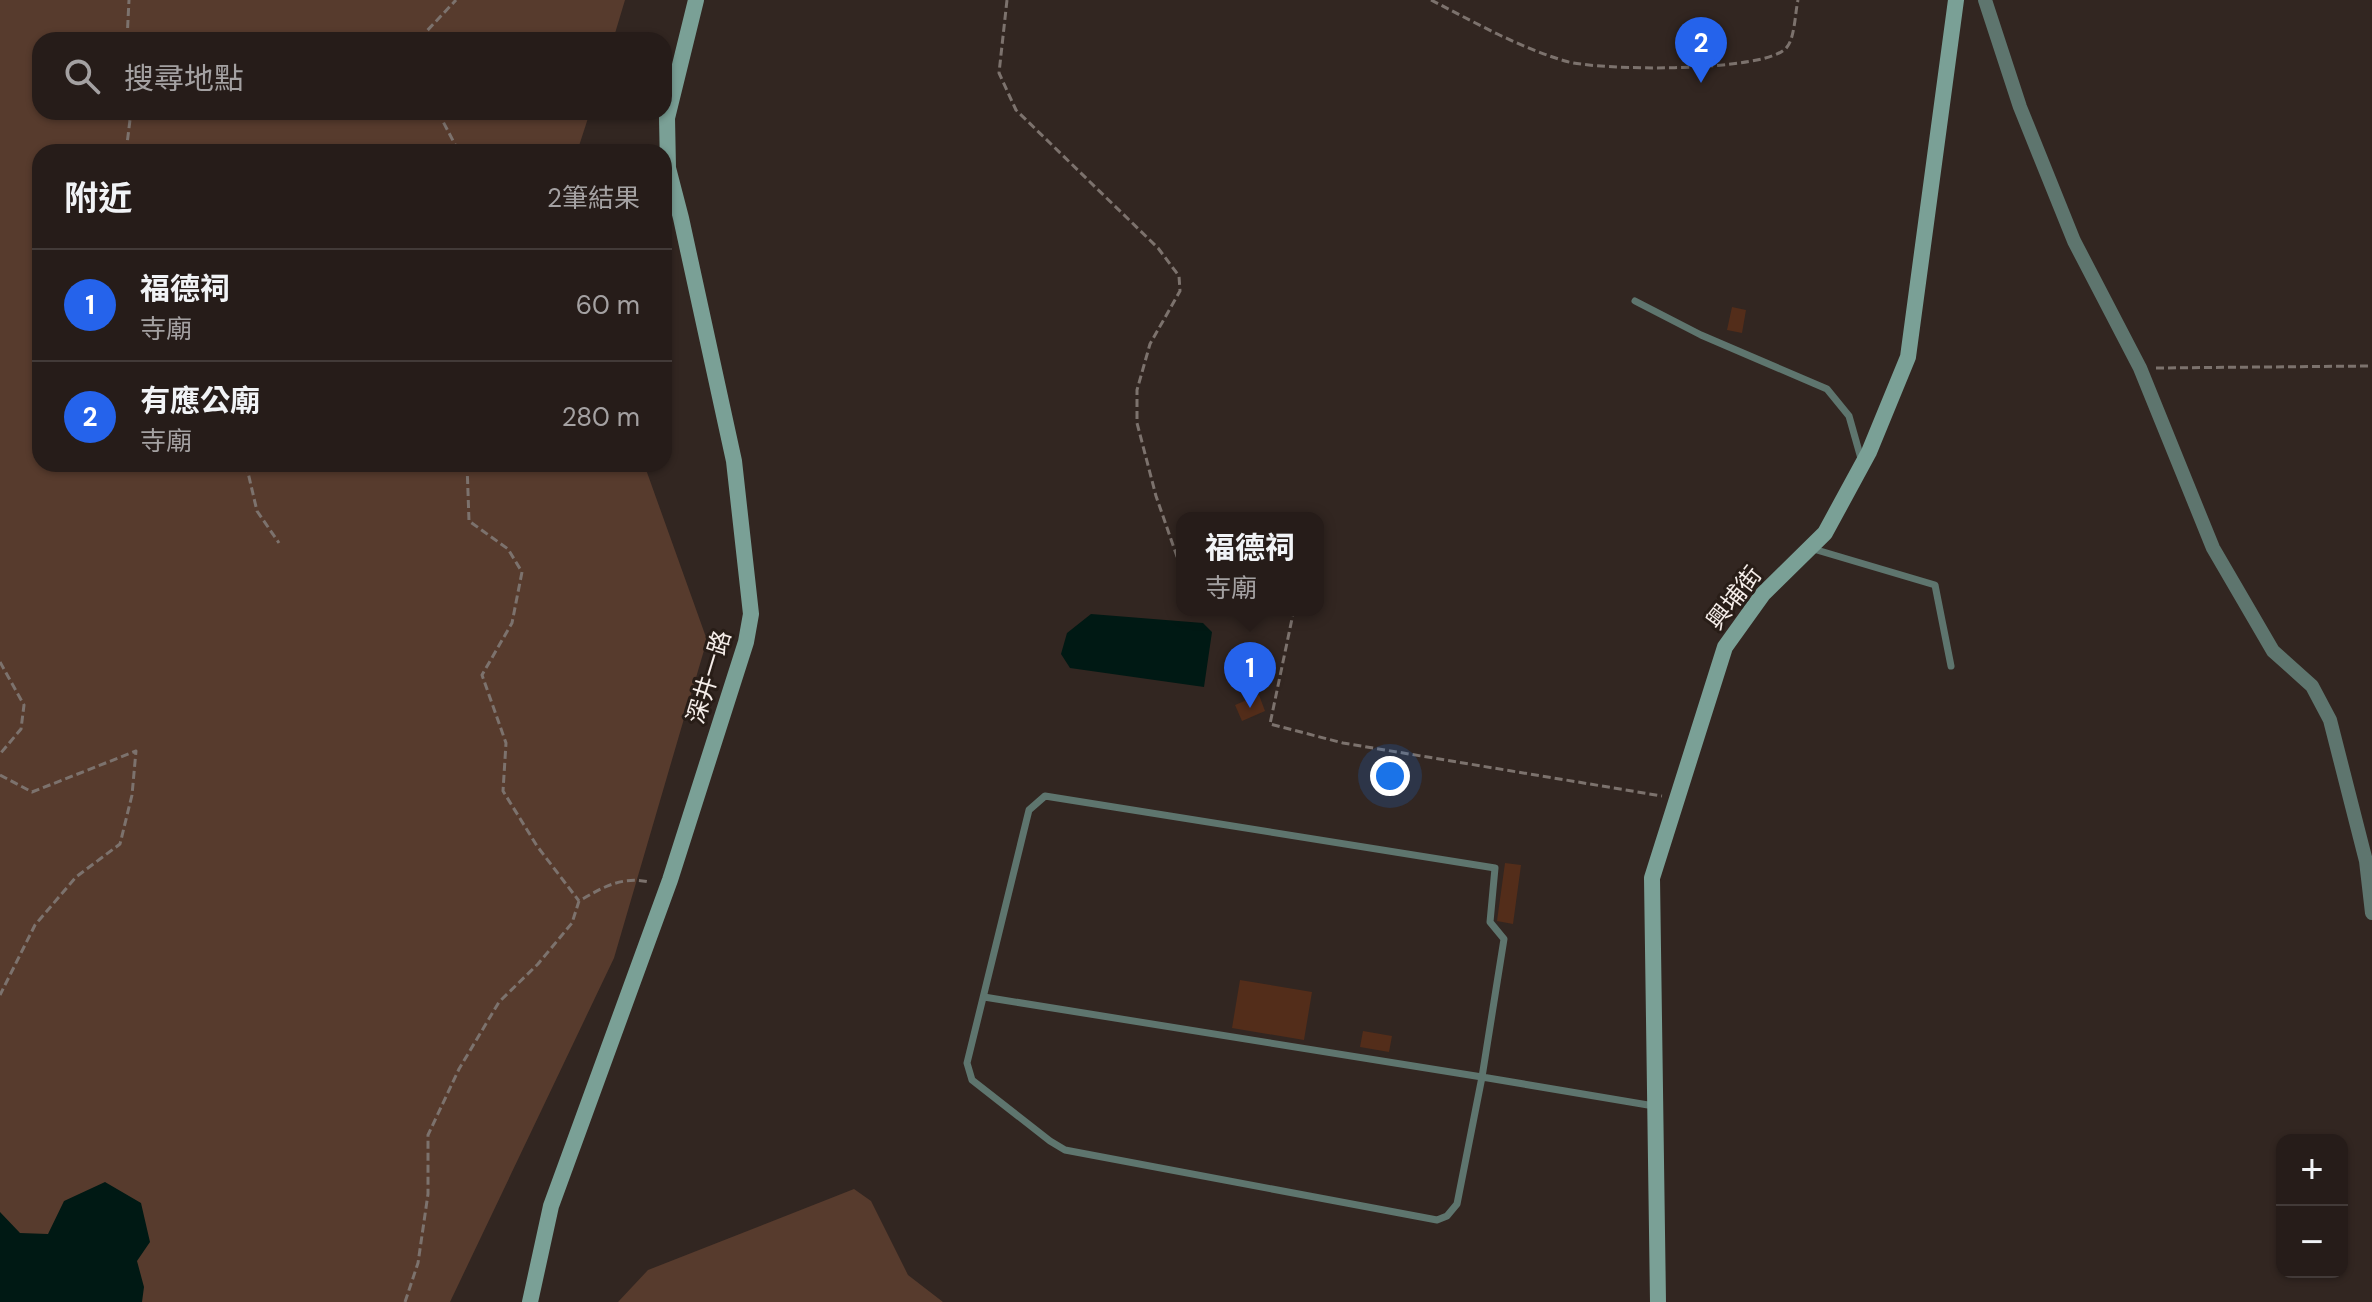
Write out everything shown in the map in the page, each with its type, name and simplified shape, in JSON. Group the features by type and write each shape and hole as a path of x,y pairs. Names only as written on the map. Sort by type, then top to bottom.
{"street":[{"name":"深井一路","path":"672,98 696,0"},
{"name":"興埔街","path":"1658,1302 1652,878 1725,647 1763,594 1825,533 1862,464 1908,357 1956,0"},
{"path":"1985,0 2020,107 2074,241 2140,368 2213,548 2273,651 2312,686 2330,720 2366,861 2372,913"},
{"name":"深井一路","path":"667,120 668,144"},
{"name":"深井一路","path":"530,1302 551,1206 667,887 746,642 751,614 734,461 672,183"}],"lane":[{"path":"1635,301 1701,335 1827,389 1849,416 1862,464"},
{"path":"1810,548 1935,585 1951,666"},
{"path":"1045,796 1495,868 1490,922 1504,939 1482,1077 1457,1204 1447,1216 1437,1220 1065,1150 972,1080 967,1063 1029,810 1045,796"},
{"path":"984,997 1654,1106"}],"path":[{"path":"127,32 129,0"},
{"path":"426,32 456,0"},
{"path":"1007,0 999,73 1016,110 1158,248 1179,276 1180,291 1150,344 1137,390 1137,423 1156,496 1176,554"},
{"path":"1431,0 1485,28 1567,62 1651,70 1753,62 1778,55 1788,46 1798,0"},
{"path":"127,144 130,120"},
{"path":"442,120 455,144"},
{"path":"2140,368 2372,366"},
{"path":"248,472 257,511 279,543"},
{"path":"467,472 469,521 508,549 522,572 512,623 482,675 506,743 503,791 537,846 579,901"},
{"path":"1293,616 1270,724 1343,743 1678,798"},
{"path":"0,662 24,705 21,729 0,754"},
{"path":"0,775 32,792 136,751 132,795 120,844 76,877 35,925 0,995"},
{"path":"405,1302 418,1263 426,1208 428,1135 459,1069 499,1002 538,964 572,923 579,901 607,885 632,878 667,887"}],"shaded area":[{"path":"0,0 625,0 615,32 32,32 32,120 587,120 580,144 32,144 32,472 647,472 707,640 614,958 450,1302 0,1302"},
{"path":"854,1189 871,1201 908,1275 943,1302 618,1302 648,1270"}],"water":[{"path":"1091,614 1203,623 1212,632 1204,687 1070,668 1061,654 1067,633"},
{"path":"105,1182 141,1203 150,1242 137,1261 144,1287 142,1302 0,1302 0,1212 20,1233 48,1234 64,1201"}],"building":[{"path":"1732,307 1746,310 1742,333 1727,330"},
{"path":"1259,695 1265,711 1242,721 1235,705"},
{"path":"1505,863 1521,865 1513,924 1497,921"},
{"path":"1240,980 1312,992 1304,1040 1232,1028"},
{"path":"1363,1031 1392,1036 1389,1052 1360,1047"}],"place":[{"name":"有應公廟","path":"1701,83"},
{"name":"福德祠","path":"1250,708"}]}
